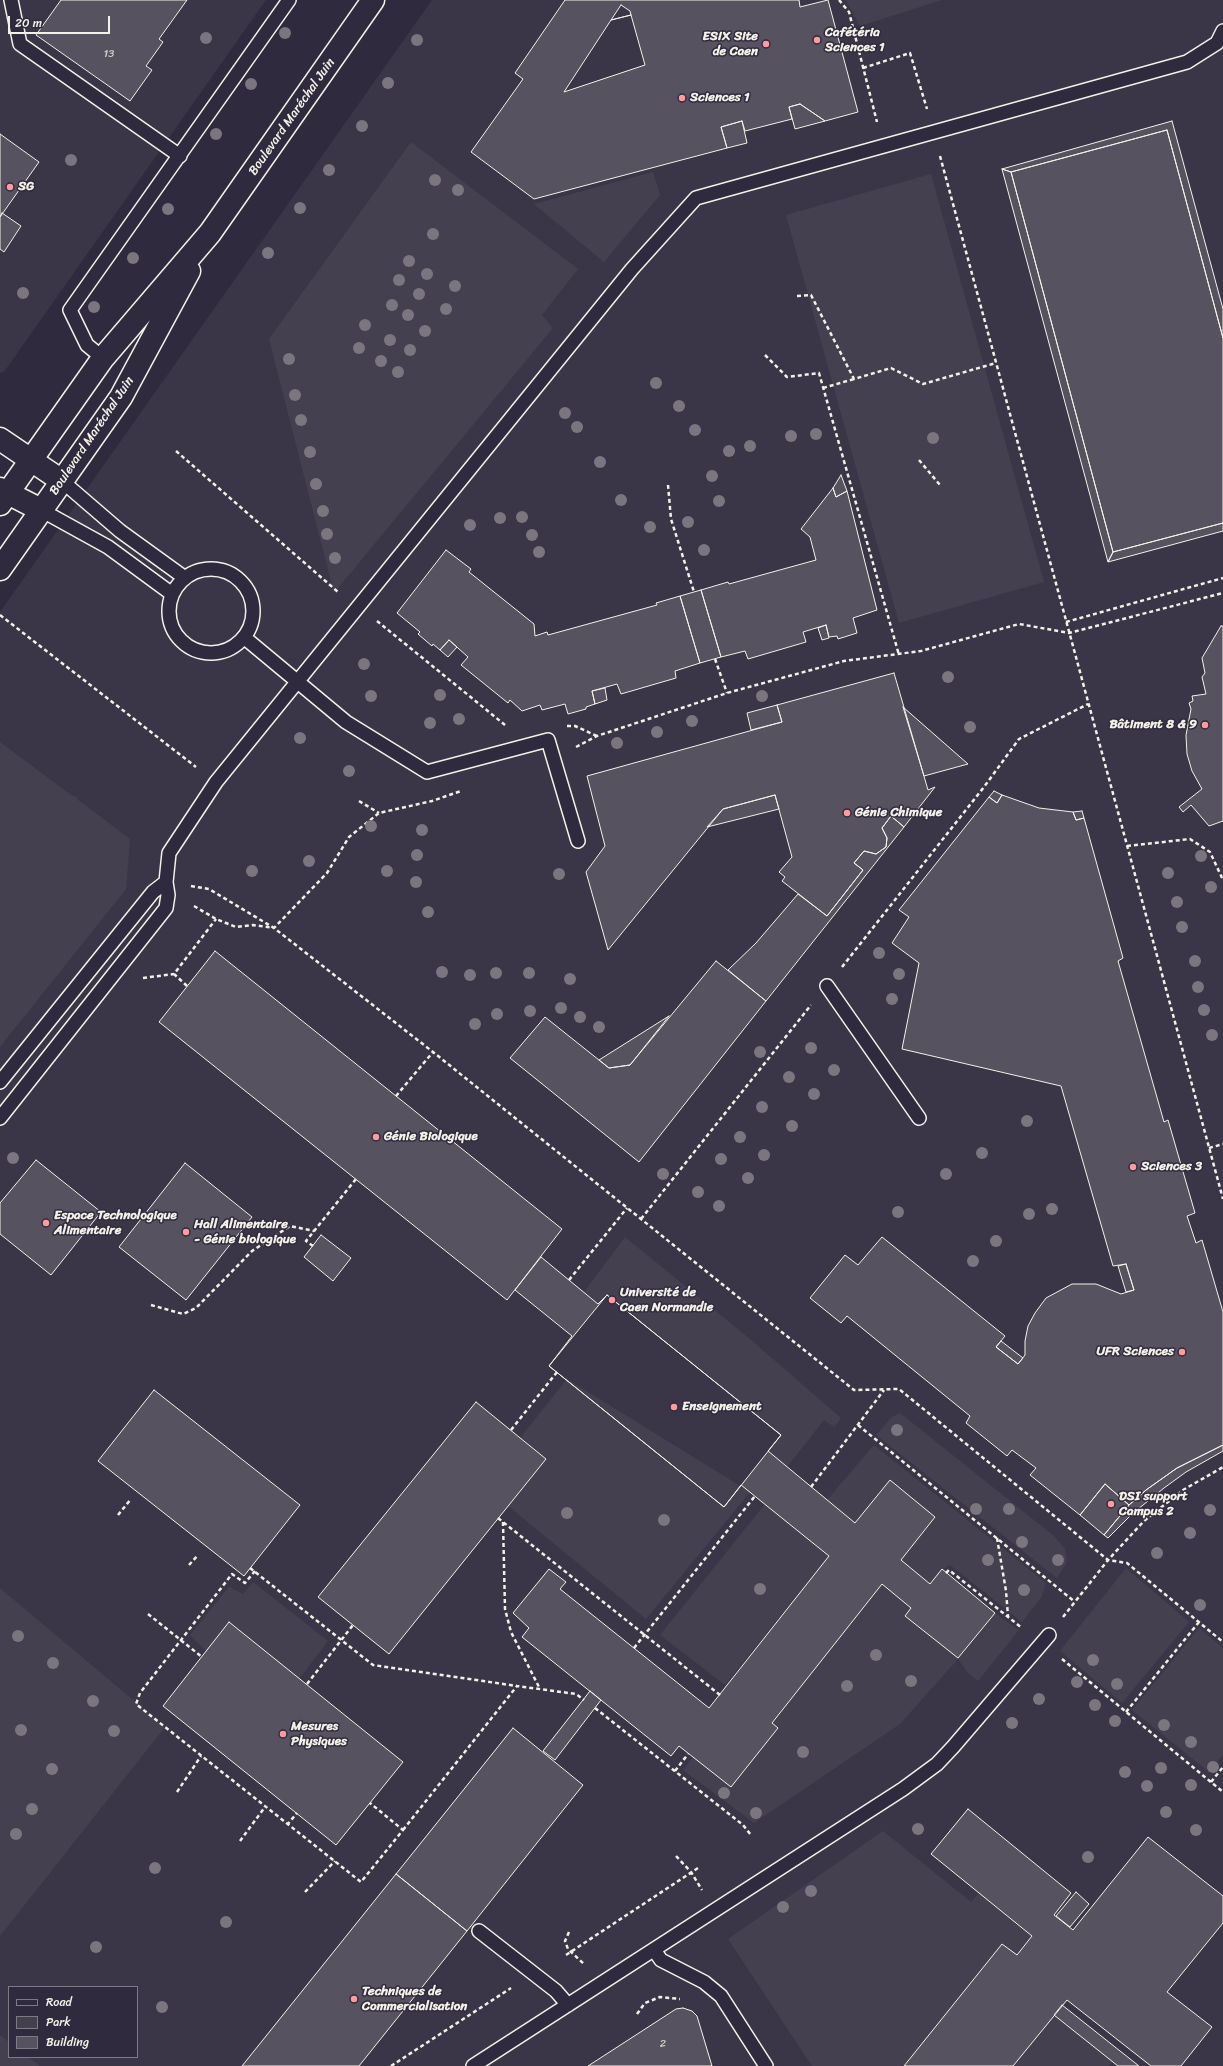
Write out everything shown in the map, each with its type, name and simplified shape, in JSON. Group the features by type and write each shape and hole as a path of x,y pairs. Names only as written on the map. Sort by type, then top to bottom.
{"main road":[{"name":"Boulevard Maréchal Juin","path":"2,496 30,460 103,358 210,234 374,0"},
{"name":"Boulevard Maréchal Juin","path":"0,569 121,397 210,234"},
{"path":"0,439 62,480"},
{"path":"2,496 41,510"}],"lane":[{"path":"11,0 20,44 180,156"},
{"path":"103,358 87,345 70,310 289,0"},
{"path":"0,1118 118,971 166,908 168,895 166,882 169,853 216,782 632,269 696,198 1187,62 1217,44 1223,31"},
{"path":"62,480 120,531 185,578"},
{"path":"41,510 108,547 172,594"},
{"path":"210,568 224,570 236,576 246,586 252,598 254,612 252,626 245,638 222,652 209,653 196,651 180,638 170,621 169,607 172,594 185,578 197,571 210,568"},
{"path":"245,638 346,722 427,772 548,740 578,841"},
{"path":"0,1082 153,892 166,882"},
{"path":"827,986 919,1118"},
{"path":"474,2066 868,1813 937,1764 972,1726 1049,1635"},
{"path":"479,1931 556,1991 568,2006"},
{"path":"654,1950 661,1960 704,1982 721,1996 766,2066"}],"path":[{"path":"840,0 849,12 879,128"},
{"path":"863,68 910,53 928,113"},
{"path":"940,156 1223,1199"},
{"path":"797,296 811,295 854,379"},
{"path":"765,355 787,377 818,374 899,655"},
{"path":"823,388 891,368 923,384 996,363"},
{"path":"176,451 338,592"},
{"path":"919,460 940,485"},
{"path":"668,486 671,519 694,592"},
{"path":"1066,622 1223,578"},
{"path":"553,759 597,736 727,694 844,662 921,651 1019,624 1069,634 1223,593"},
{"path":"0,615 196,768"},
{"path":"374,618 507,727"},
{"path":"715,659 727,694"},
{"path":"641,1219 984,787 1019,739 1088,704"},
{"path":"561,726 575,726 597,736"},
{"path":"274,928 327,873 349,837 379,813 432,801 462,790"},
{"path":"359,801 379,813"},
{"path":"1127,846 1190,839 1210,852 1223,880"},
{"path":"166,882 209,889 274,928 433,1052 854,1390 899,1390 1108,1560 1127,1563 1223,1642"},
{"path":"194,906 216,919 236,927 253,925 274,928"},
{"path":"136,978 174,974 216,919"},
{"path":"174,974 187,986"},
{"path":"396,1096 433,1052"},
{"path":"1209,1148 1223,1144"},
{"path":"313,1246 306,1241 356,1179"},
{"path":"569,1280 627,1208"},
{"path":"151,1305 183,1314 196,1308 252,1251 290,1226 314,1231"},
{"path":"511,1430 557,1372"},
{"path":"811,1487 885,1390"},
{"path":"858,1425 1075,1602"},
{"path":"1049,1635 1108,1560 1144,1521 1183,1490 1223,1467"},
{"path":"634,1648 756,1496"},
{"path":"118,1515 131,1500"},
{"path":"498,1518 720,1695"},
{"path":"503,1522 505,1609 512,1632 540,1689"},
{"path":"997,1538 1006,1591 1008,1616"},
{"path":"189,1565 198,1555"},
{"path":"250,1568 373,1665 576,1694 584,1700"},
{"path":"946,1573 949,1570 1024,1630"},
{"path":"254,1571 245,1584 232,1574 140,1693 136,1704 287,1825 361,1882 517,1686"},
{"path":"148,1614 202,1657"},
{"path":"1126,1712 1199,1622"},
{"path":"307,1684 353,1625"},
{"path":"1061,1658 1223,1792"},
{"path":"595,1708 743,1825 751,1835"},
{"path":"675,1771 688,1754"},
{"path":"177,1792 201,1756"},
{"path":"1211,1782 1223,1767"},
{"path":"370,1803 403,1830"},
{"path":"240,1841 265,1807"},
{"path":"287,1825 297,1813"},
{"path":"676,1856 691,1872 705,1895"},
{"path":"305,1892 335,1861"},
{"path":"566,1955 698,1868"},
{"path":"569,1932 565,1941 571,1952 588,1968"},
{"path":"391,2066 518,1984"},
{"path":"637,2014 645,2004 660,1997 685,1999"}],"shaded area":[{"path":"0,0 266,0 4,372 0,373"},
{"name":"Université de Caen Normandie","path":"432,0 1223,0 1223,2066 0,2066 0,612"}],"green space":[{"path":"846,0 942,0 860,26"},
{"path":"411,142 578,269 542,315 553,328 334,593 269,339"},
{"path":"653,172 660,195 604,262 534,204"},
{"path":"931,174 1044,582 899,623 786,215"},
{"path":"0,742 71,795 77,797 77,799 130,839 126,889 0,1047"},
{"path":"625,1237 750,1339 841,1418 834,1427 824,1420 787,1467 768,1451 780,1435 607,1295 598,1304 584,1292"},
{"path":"567,1379 750,1492 646,1619 508,1506 546,1459 520,1438"},
{"path":"900,1413 1054,1536 1065,1549 1067,1562 1057,1578 876,1435 892,1417"},
{"path":"874,1445 1046,1583 1042,1596 1022,1622 950,1565 942,1569 930,1584 901,1560 935,1517 890,1480 855,1523 827,1500"},
{"path":"765,1504 829,1556 725,1685 660,1635"},
{"path":"1126,1568 1189,1622 1122,1703 1060,1651"},
{"path":"253,1582 328,1641 299,1679 206,1651 190,1635 229,1587 243,1594"},
{"path":"882,1584 911,1608 906,1616 958,1658 995,1613 1019,1630 978,1681 968,1673 958,1659 900,1724 754,1823 683,1770 693,1757 731,1787 778,1728 772,1723"},
{"path":"0,1588 165,1727 0,1936"},
{"path":"1199,1628 1223,1648 1223,1755 1209,1772 1132,1710"},
{"path":"883,1831 971,1902 979,1893 1032,1936 1017,1955 1002,1944 904,2066 812,2066 728,1939"},
{"path":"1054,2015 1112,2061 1109,2066 1013,2066"},
{"path":"0,2035 8,2041 8,2058 29,2058 40,2066 0,2066"}],"building":[{"path":"61,0 187,0 159,39 163,42 146,66 152,70 130,101 36,35"},
{"name":"Sciences 1","path":"565,0 799,0 800,7 828,0 858,112 825,121 800,104 789,107 792,119 745,131 742,121 721,127 727,148 534,199 471,152 523,79 515,73","holes":["631,15 645,65 564,92 611,20"]},
{"path":"621,5 630,11 631,15 611,20"},
{"path":"800,104 825,121 795,129 789,107"},
{"path":"742,121 747,143 727,148 721,127"},
{"path":"1172,121 1223,309 1223,338 1167,130 1011,172 1002,169"},
{"path":"1167,130 1223,338 1223,523 1113,552 1011,172"},
{"name":"SG","path":"0,134 39,162 0,217"},
{"path":"1002,169 1011,172 1113,552 1108,562"},
{"path":"2,213 21,226 4,252 0,249 0,217"},
{"path":"841,475 847,491 836,497 833,488"},
{"path":"833,488 836,497 847,491 877,610 853,618 857,633 838,639 837,636 829,637 826,625 803,632 806,642 748,659 745,651 721,657 701,590 728,582 729,584 816,560 810,537 801,529"},
{"path":"1223,523 1223,531 1108,562 1113,552"},
{"path":"446,550 471,569 469,572 534,624 535,636 547,632 548,635 657,605 656,603 680,596 700,663 675,671 676,678 621,694 617,684 592,691 595,704 586,707 586,709 568,714 565,704 542,710 540,705 522,711 510,700 508,703 461,665 468,657 449,640 440,650 433,644 432,646 418,634 420,632 397,613"},
{"path":"701,590 721,657 700,663 680,596"},
{"path":"826,625 829,638 822,640 818,628"},
{"name":"Bâtiment 8 & 9","path":"1221,626 1223,626 1223,821 1209,826 1191,805 1183,812 1179,807 1202,789 1192,771 1187,754 1186,735 1191,709 1189,703 1193,701 1192,696 1206,694 1202,677 1205,673 1202,658"},
{"path":"449,640 457,647 448,657 440,650"},
{"name":"Génie Chimique","path":"894,673 928,790 935,787 904,827 891,816 882,828 887,838 886,847 876,854 864,851 854,863 863,870 827,916 782,881 785,877 779,872 792,857 775,795 723,809 608,950 586,872 605,846 587,776 782,722 777,705"},
{"path":"605,688 607,700 595,704 592,691"},
{"path":"777,705 782,722 751,730 747,713"},
{"path":"903,707 968,764 924,776"},
{"path":"994,791 1002,795 997,803 989,797"},
{"path":"775,795 779,809 707,827 723,809"},
{"name":"Sciences 3","path":"1002,795 1039,808 1073,812 1076,820 1084,818 1123,958 1118,961 1164,1122 1168,1120 1195,1213 1187,1216 1196,1243 1202,1240 1223,1312 1223,1445 1177,1468 1146,1490 1129,1505 1105,1484 1080,1515 1030,1475 1036,1468 1012,1450 1007,1456 966,1423 970,1416 847,1316 841,1323 810,1298 845,1255 858,1265 882,1237 1005,1336 996,1347 1018,1364 1025,1355 1025,1341 1028,1326 1046,1298 1072,1284 1096,1284 1121,1294 1134,1290 1126,1264 1113,1266 1061,1086 902,1049 919,963 892,943 909,917 899,910 989,797 997,803"},
{"path":"1082,811 1084,818 1076,820 1073,812"},
{"path":"891,816 904,827 766,1001 728,970 756,943 798,894 827,916 863,870 854,863 864,851 876,854 886,847 887,838 882,828"},
{"name":"Génie Biologique","path":"215,951 562,1229 507,1300 159,1022"},
{"path":"716,961 766,1001 639,1162 510,1058 545,1017 609,1068 630,1065"},
{"path":"669,1016 630,1065 609,1068 599,1060"},
{"name":"Espace Technologique Alimentaire","path":"36,1160 101,1212 51,1275 0,1234 0,1203"},
{"name":"Hall Alimentaire - Génie biologique","path":"185,1163 252,1217 186,1300 119,1247"},
{"path":"321,1235 351,1258 333,1281 304,1257"},
{"path":"541,1257 598,1304 607,1295 781,1435 768,1451 855,1523 890,1480 935,1517 901,1560 930,1584 942,1569 995,1613 958,1658 905,1616 911,1608 882,1584 772,1723 778,1728 731,1787 679,1746 671,1756 522,1637 529,1628 513,1613 549,1569 566,1582 560,1589 709,1708 829,1556 741,1485 724,1507 549,1366 572,1336 515,1290"},
{"path":"1126,1264 1134,1290 1126,1292 1118,1266"},
{"name":"Enseignement","path":"607,1295 781,1435 724,1507 549,1366"},
{"path":"1001,1341 1023,1358 1018,1364 996,1347"},
{"path":"154,1390 300,1505 244,1576 98,1461"},
{"path":"476,1402 546,1459 389,1654 318,1597"},
{"path":"1223,1445 1223,1451 1186,1472 1164,1488 1132,1514 1108,1538 1104,1535 1129,1505 1146,1490 1177,1468"},
{"path":"1105,1484 1129,1505 1104,1535 1080,1515"},
{"name":"Mesures Physiques","path":"229,1622 403,1762 336,1845 163,1706"},
{"path":"590,1691 601,1700 555,1760 543,1751"},
{"path":"513,1728 583,1785 467,1931 396,1874"},
{"path":"968,1809 1071,1893 1054,1915 1073,1930 1148,1837 1223,1896 1223,1923 1167,1992 1212,2027 1181,2066 1151,2066 1067,2000 1013,2066 904,2066 1002,1944 1017,1955 1032,1936 931,1854"},
{"name":"Techniques de Commercialisation","path":"396,1874 467,1931 359,2066 242,2066"},
{"path":"1076,1892 1089,1904 1070,1927 1056,1916"},
{"path":"1062,2005 1139,2066 1118,2066 1054,2015"},
{"path":"683,2008 692,2011 697,2016 712,2066 588,2066 676,2009"}],"place":[{"name":"Cafétéria Sciences 1","path":"817,40"},
{"name":"ESIX Site de Caen","path":"766,44"},
{"name":"Sciences 1","path":"682,98"},
{"name":"SG","path":"10,187"},
{"name":"Bâtiment 8 & 9","path":"1205,725"},
{"name":"Génie Chimique","path":"847,813"},
{"name":"Génie Biologique","path":"376,1137"},
{"name":"Sciences 3","path":"1133,1167"},
{"name":"Espace Technologique Alimentaire","path":"46,1223"},
{"name":"Hall Alimentaire - Génie biologique","path":"186,1232"},
{"name":"Université de Caen Normandie","path":"612,1300"},
{"name":"UFR Sciences","path":"1182,1352"},
{"name":"Enseignement","path":"674,1407"},
{"name":"DSI support Campus 2","path":"1111,1504"},
{"name":"Mesures Physiques","path":"283,1734"},
{"name":"Techniques de Commercialisation","path":"354,1999"}]}
